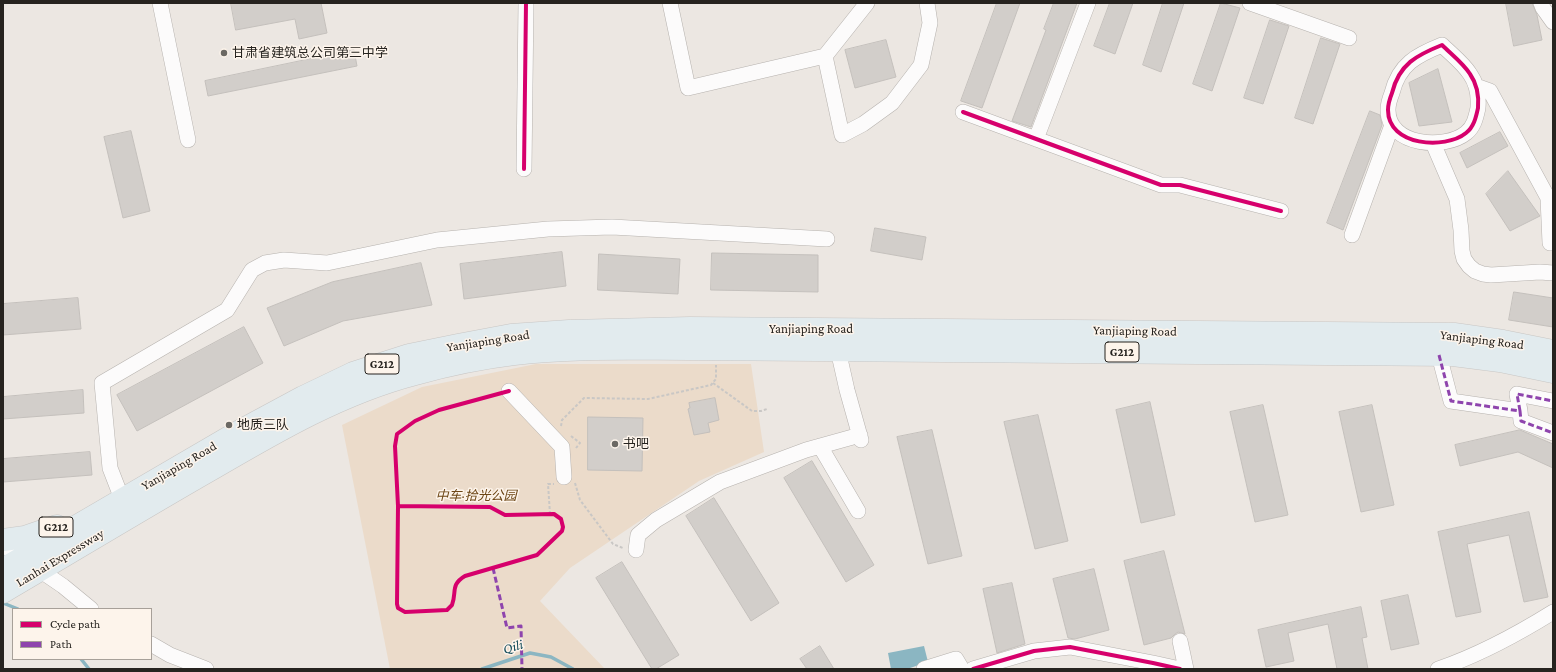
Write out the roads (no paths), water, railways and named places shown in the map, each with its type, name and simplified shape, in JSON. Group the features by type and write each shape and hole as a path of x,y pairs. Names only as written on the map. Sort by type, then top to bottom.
{"highway":[{"name":"Yanjiaping Road","path":"357,382 409,356 458,344 511,335 569,331 690,328 1454,334 1503,340 1553,350"},
{"name":"Yanjiaping Road","path":"115,511 270,414 303,397 357,382 414,374 461,363 513,354 570,350 716,349 1453,355 1500,361 1553,372"},
{"name":"Lanhai Expressway","path":"8,561 115,511"},
{"name":"Lanhai Expressway","path":"8,561 39,570 115,511"},
{"name":"G212","path":"8,561 25,537 115,511"}],"street":[{"path":"160,3 188,140"},
{"path":"524,168 526,3"},
{"path":"670,3 688,88 825,56 867,3"},
{"path":"825,56 842,136 863,124 892,103 921,65 930,23 927,3"},
{"path":"1036,139 1088,3"},
{"path":"1250,3 1349,38"},
{"path":"1541,3 1549,18 1553,22"},
{"path":"1442,45 1470,73 1476,86 1479,100 1474,124 1467,132 1458,138 1433,143 1418,142 1405,137 1392,126 1388,118 1387,109 1394,85 1407,63 1424,52 1442,45"},
{"path":"1476,86 1490,91 1550,196 1550,243 1553,243"},
{"path":"963,112 1161,185 1180,185 1281,211"},
{"path":"1352,234 1392,126"},
{"path":"1433,143 1457,199 1462,251 1468,266 1482,274 1553,273"},
{"path":"115,511 102,383 227,310 252,270 265,263 284,260 327,263 437,240 548,229 612,227 827,239"},
{"path":"636,550 638,535 656,520 720,482 820,446 860,437 838,350"},
{"path":"1439,355 1451,401 1520,411"},
{"path":"509,391 566,441 564,481"},
{"path":"1553,401 1517,394 1521,421 1553,433"},
{"path":"820,446 858,511"},
{"path":"39,570 81,606"},
{"path":"1438,669 1468,659 1553,612"},
{"path":"1180,641 1186,669"},
{"path":"152,645 170,655 206,669"},
{"path":"972,669 1034,652 1070,647 1152,662 1180,669"},
{"path":"924,669 956,659 962,669"}],"water":[{"path":"924,646 928,662 907,669 891,669 888,653"}],"waterway":[{"name":"Qili","path":"3,603 16,608"},
{"name":"Qili","path":"482,669 530,653 551,657 573,669"},
{"name":"Qili","path":"82,660 89,669"}],"place":[{"name":"甘肃省建筑总公司第三中学","path":"224,53"},
{"name":"地质三队","path":"229,425"},
{"name":"书吧","path":"615,444"}],"park label":[{"name":"中车·拾光公园","path":"476,496"}]}
